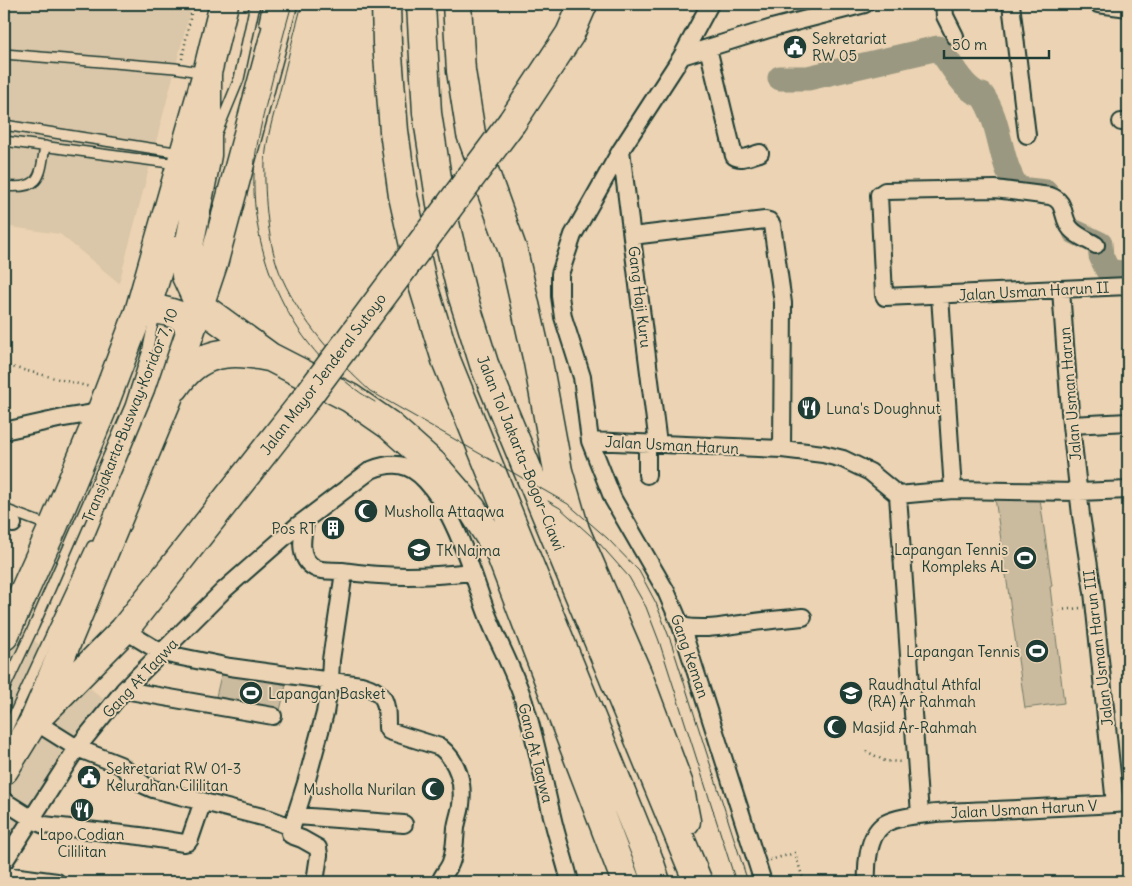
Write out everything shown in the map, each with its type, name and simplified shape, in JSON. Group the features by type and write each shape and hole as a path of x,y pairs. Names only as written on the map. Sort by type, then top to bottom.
{"highway":[{"path":"4,636 53,527 105,402 148,311 191,157 207,73 224,4"},
{"name":"Jalan Mayor Jenderal Sutoyo","path":"4,770 34,721 168,398 190,309 283,4"},
{"path":"386,4 394,131 403,196 422,282 446,360 648,858 656,882"},
{"name":"Jalan Tol Jakarta–Bogor–Ciawi","path":"421,4 427,112 442,211 462,294 484,364 699,882"},
{"path":"457,4 462,71 471,134 513,251 538,362 558,472 575,530 637,673 679,785 699,882"},
{"name":"Jalan Mayor Jenderal Sutoyo","path":"34,721 124,630 301,404 512,122 570,34 583,4"},
{"path":"190,309 186,261 191,157"},
{"path":"148,311 169,312 190,309 270,357 350,398 389,425 433,464 472,509 500,553 626,882"},
{"path":"168,398 181,378 194,365 211,356 229,352 270,357"}],"street":[{"name":"Jalan Usman Harun","path":"710,4 682,56 621,150 573,235 560,274 560,296 564,317 582,377 590,441 782,449 823,454 843,459 870,472 898,495"},
{"path":"682,56 832,7 864,4"},
{"path":"944,4 946,16 955,36"},
{"path":"1011,4 1027,135"},
{"path":"1098,4 1128,8"},
{"path":"708,48 734,156 742,158 760,153"},
{"name":"Gang Haji Kuru","path":"621,150 632,236 652,444 647,475"},
{"name":"Jalan Usman Harun II","path":"1096,245 1070,228 1066,222 1061,203 1056,198 1050,196 995,189 881,192 879,201 884,295 888,298 1128,286"},
{"path":"632,236 765,220 769,221 772,225 783,303 782,449"},
{"name":"Jalan Usman Harun","path":"1061,290 1071,425 1079,492"},
{"path":"940,296 953,490"},
{"path":"4,431 63,418 105,402"},
{"path":"1071,425 1128,422"},
{"name":"Gang Keman","path":"590,441 613,499 666,591 681,626 763,882"},
{"name":"Gang At Taqwa","path":"4,862 77,748 124,690 224,590 297,526 371,470 384,464 397,464 414,471 426,481 460,536 493,630 524,701 552,819 570,882"},
{"path":"920,815 898,495 953,490 1079,492 1128,490"},
{"name":"Jalan Usman Harun III","path":"1079,492 1122,804"},
{"path":"306,520 302,535 302,546 310,563 317,569 406,577 472,572"},
{"path":"315,882 319,850 316,846 291,835 318,741 330,681 331,660 344,572"},
{"path":"681,626 714,629 749,622 803,617"},
{"path":"124,630 162,653 230,667 361,685 375,689 385,700 387,728 389,731 440,747 446,751 456,766 462,782 461,807 457,820 451,862 440,882"},
{"path":"124,690 273,716"},
{"path":"34,721 77,748 120,765 144,785 153,788 286,825 294,823 404,824"},
{"path":"4,801 44,825 184,843 190,839 203,801"},
{"name":"Jalan Usman Harun V","path":"867,882 866,866 876,832 883,825 896,820 946,812 1122,804"},
{"path":"4,874 57,882"}],"lane":[{"path":"187,208 191,157 239,79 255,4"},
{"path":"262,32 268,4"},
{"path":"4,54 180,68 207,73"},
{"path":"4,125 191,157"},
{"path":"4,141 191,157"},
{"path":"4,186 20,187 34,182 42,170 45,146"},
{"name":"Transjakarta Busway Koridor 7, 10","path":"4,690 130,406 147,353 148,311 179,234"},
{"path":"4,509 53,527"},
{"name":"Transjakarta Busway Koridor 7, 10","path":"4,736 97,536"}],"path":[{"path":"180,68 193,4"},
{"path":"4,365 105,402"},
{"path":"1059,610 1095,606"},
{"path":"866,751 885,761 916,762"},
{"path":"757,863 796,854 804,882"}],"shaded area":[{"path":"4,4 192,4 119,283 60,234 4,226"},
{"name":"Lapangan Tennis","path":"1039,492 1052,586 1050,587 1064,703 1025,708 995,498"},
{"path":"4,615 103,699 4,849"},
{"name":"Lapangan Basket","path":"222,671 286,685 279,715 215,701"}],"waterway":[{"path":"780,78 808,78 938,48 963,82 969,88 982,95 993,118 1007,166 1018,189 1046,192"},
{"path":"1075,232 1100,244 1101,256 1107,269 1117,273 1128,272"}],"tram line":[{"path":"292,4 256,150 254,194 258,230 267,265 280,298 298,329 320,357 346,382 375,402"},
{"path":"302,4 270,128 265,162 265,190 270,237 277,266 290,294 320,339 370,391 568,504 607,538 639,571 656,603 671,642 748,882"},
{"path":"548,501 560,508 599,543 629,577 646,607 659,641 736,882"}],"place":[{"name":"Sekretariat RW 05","path":"795,47"},
{"name":"Luna's Doughnut","path":"809,408"},
{"name":"Musholla Attaqwa","path":"366,511"},
{"name":"Pos RT","path":"333,528"},
{"name":"TK Najma","path":"419,550"},
{"name":"Lapangan Tennis Kompleks AL","path":"1025,558"},
{"name":"Lapangan Tennis","path":"1037,651"},
{"name":"Lapangan Basket","path":"251,693"},
{"name":"Raudhatul Athfal (RA) Ar Rahmah","path":"851,693"},
{"name":"Masjid Ar-Rahmah","path":"835,727"},
{"name":"Sekretariat RW 01-3 Kelurahan Cililitan","path":"89,777"},
{"name":"Musholla Nurilan","path":"433,789"},
{"name":"Lapo Codian Cililitan","path":"82,810"}]}
